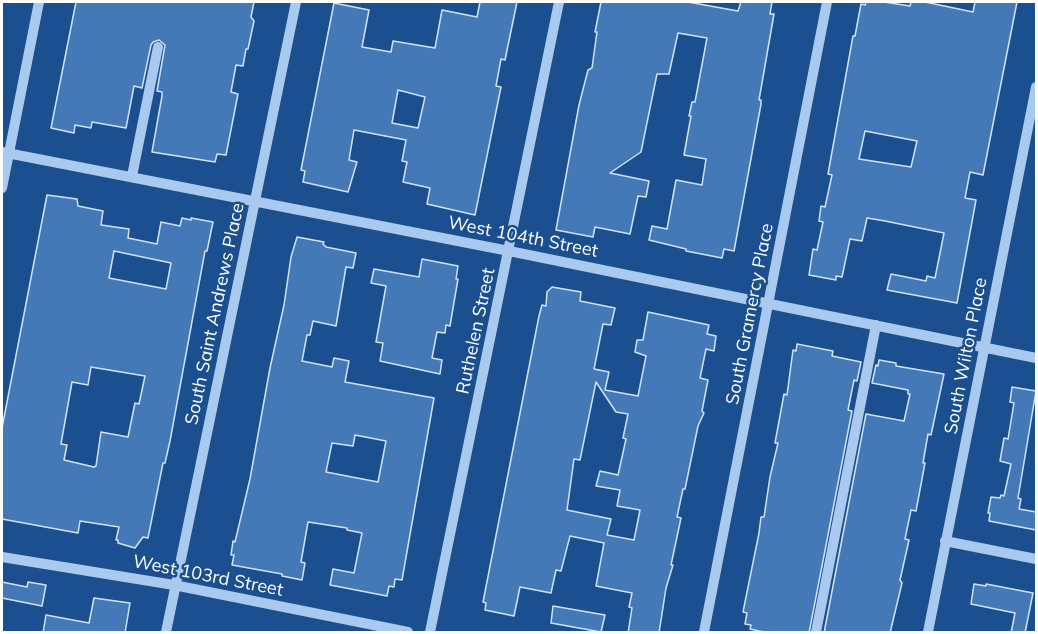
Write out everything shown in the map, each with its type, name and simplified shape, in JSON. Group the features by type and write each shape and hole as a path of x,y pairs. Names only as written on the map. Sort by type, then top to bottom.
{"street":[{"path":"2,188 5,152 39,2"},
{"name":"South Saint Andrews Place","path":"166,633 174,585 296,2"},
{"name":"Ruthelen Street","path":"430,633 559,2"},
{"name":"South Gramercy Place","path":"704,633 827,2"},
{"path":"132,176 158,47"},
{"name":"South Wilton Place","path":"928,633 985,348 1032,132 1036,87"},
{"name":"West 104th Street","path":"5,152 1036,358"},
{"path":"816,633 876,325"},
{"path":"945,541 1036,559"},
{"name":"West 103rd Street","path":"2,557 174,585 408,633"}],"building":[{"path":"76,2 254,2 251,17 254,21 248,49 246,49 243,66 236,65 231,92 238,94 226,155 217,154 215,162 152,152 162,96 162,92 157,91 165,45 159,40 151,45 142,88 134,86 126,128 92,122 91,128 75,125 74,133 51,128"},
{"path":"480,2 517,2 505,60 501,59 496,86 501,87 475,215 427,204 430,188 403,182 407,162 402,161 406,140 354,130 349,160 357,162 348,192 303,182 305,171 301,170 334,3 369,10 362,47 391,52 393,41 435,48 442,10 477,17","holes":["398,90 425,97 418,128 392,123"]},
{"path":"601,2 688,2 738,11 741,2 772,2 770,14 774,14 759,100 761,104 734,251 724,249 722,258 686,251 686,249 649,240 652,226 667,229 676,180 702,185 706,159 684,155 691,116 689,116 692,102 695,102 707,38 678,33 669,74 657,74 641,152 610,173 649,181 646,197 638,196 630,234 595,227 593,237 556,230 579,105 588,70 592,68 597,32 595,32"},
{"path":"866,2 884,2 910,6 911,2 925,2 973,12 975,2 1017,2 983,175 970,172 965,198 976,200 957,303 887,290 891,274 926,281 927,276 935,278 944,233 885,221 867,218 862,241 850,239 842,277 836,276 836,280 809,275 813,249 817,250 823,222 819,221 821,206 825,207 832,175 828,174 853,36 855,36 861,4 865,5","holes":["865,131 917,141 911,167 859,159"]},
{"path":"47,195 77,199 78,206 103,211 101,225 129,229 128,238 157,244 161,222 180,226 182,218 191,220 191,218 213,222 207,251 205,251 170,441 165,463 163,463 148,538 143,537 135,548 118,543 116,540 119,527 80,521 78,533 2,519 2,428","holes":["114,251 171,263 166,289 109,278","91,367 145,376 139,404 135,403 128,437 101,432 94,467 64,460 67,445 61,444 72,382 88,385"]},
{"path":"297,237 324,242 326,247 356,253 353,268 346,267 336,326 313,321 310,335 307,335 302,361 332,367 334,358 349,361 345,382 434,398 402,580 395,579 394,587 389,586 387,596 330,585 333,569 354,573 362,533 347,530 347,528 308,522 301,562 305,563 302,580 232,565 233,541 235,542 250,479 284,305 291,257","holes":["355,435 386,441 378,482 326,472 332,443 353,446"]},
{"path":"422,259 458,266 450,326 446,325 445,333 437,332 432,358 442,360 440,374 380,361 383,343 376,342 386,286 371,283 374,269 419,277"},
{"path":"552,287 581,292 580,301 615,308 611,325 603,324 594,369 609,372 605,390 638,396 646,356 635,352 637,340 643,340 648,312 709,325 707,334 716,336 714,351 706,349 700,378 708,380 702,411 704,413 698,426 677,517 681,518 659,633 628,633 632,593 596,586 604,543 570,536 561,571 556,570 551,593 520,587 514,616 485,610 486,603 483,602 539,316 542,305 546,306 547,292","holes":["596,382 616,412 628,414 623,438 626,439 618,475 600,471 596,486 620,490 617,506 640,510 634,540 607,535 611,519 567,510 574,459 580,460"]},
{"path":"797,344 833,351 832,356 861,362 857,381 854,380 848,410 852,411 809,633 768,633 750,629 751,625 745,624 747,613 743,612 778,443 775,443 784,394 787,395 793,350 796,351"},
{"path":"879,360 896,363 896,366 944,374 931,435 928,434 916,511 911,510 905,539 909,540 900,580 902,583 890,633 824,633 866,414 904,421 910,394 908,390 872,383"},
{"path":"1012,387 1036,391 1018,498 1021,499 1019,509 1036,512 1036,530 989,521 991,497 1004,496 1011,464 1000,461 1004,438 1008,439 1014,403 1010,402"},
{"path":"2,582 27,587 28,582 46,585 42,606 2,598"},
{"path":"974,584 986,586 986,584 1033,593 1025,633 1011,633 1015,613 971,604"},
{"path":"94,598 130,603 125,633 43,633 46,615 89,623"},
{"path":"553,606 605,615 601,632 551,623"}]}
